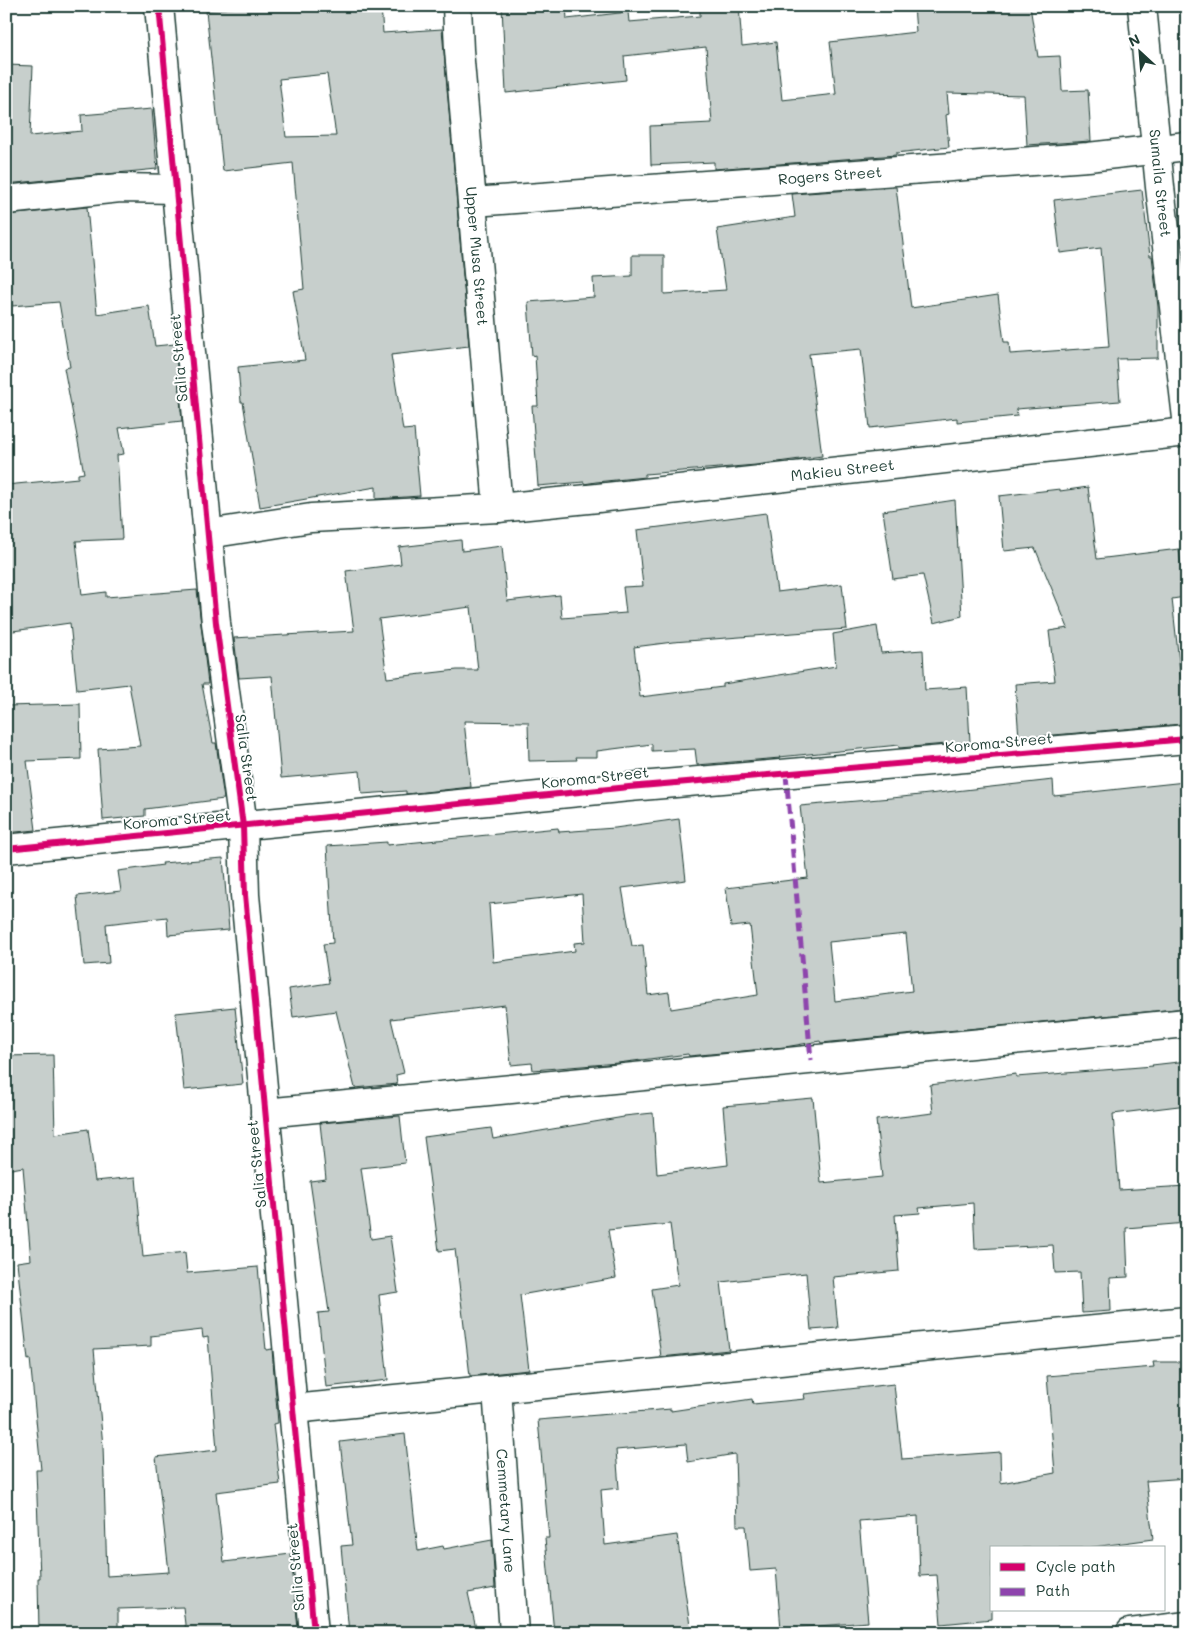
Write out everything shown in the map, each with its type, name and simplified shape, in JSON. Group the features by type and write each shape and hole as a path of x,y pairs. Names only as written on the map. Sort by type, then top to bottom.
{"street":[{"name":"Salia Street","path":"159,6 216,623 243,826 246,896 265,1113 314,1633"},
{"name":"Upper Musa Street","path":"457,6 459,50 498,508"},
{"name":"Sumaila Street","path":"1142,6 1156,150 1187,418"},
{"name":"Rogers Street","path":"473,202 1012,163 1187,146"},
{"path":"6,200 120,188 176,189"},
{"name":"Makieu Street","path":"208,534 311,518 498,508 1187,432"},
{"name":"Koroma Street","path":"6,849 639,786 1187,739"},
{"path":"265,1113 1187,1024"},
{"path":"293,1409 1187,1321"},
{"name":"Cemmetary Lane","path":"497,1389 514,1633"},
{"path":"1130,1633 1187,1626"}],"building":[{"path":"248,6 381,6 383,33 442,29 469,346 391,355 403,430 414,429 420,496 376,499 376,487 260,507 243,402 241,402 238,367 305,360 293,291 304,289 293,163 223,171 206,11","holes":["327,74 336,136 286,137 279,79"]},
{"path":"502,6 566,6 567,19 628,12 629,22 700,16 700,6 739,6 742,46 776,42 782,100 836,94 830,42 916,32 914,6 1030,6 1038,57 1060,56 1062,91 1088,90 1091,141 1027,145 1024,95 947,93 949,114 946,115 949,147 896,153 896,155 714,169 714,162 651,165 650,126 712,123 706,47 624,56 626,80 506,93"},
{"path":"7,65 33,66 30,136 82,131 81,115 152,109 157,169 6,184"},
{"path":"896,187 911,308 998,295 1004,342 1009,342 1010,354 1109,347 1101,248 1060,253 1054,200 1142,190 1158,307 1158,358 1117,359 1120,401 1016,409 1017,416 957,422 957,418 870,428 861,349 809,354 822,456 756,465 645,474 645,477 584,484 584,482 538,486 532,406 538,406 535,355 532,356 528,302 594,297 593,278 632,276 632,255 664,255 664,294 726,290 717,229 795,217 792,194"},
{"path":"87,207 97,314 149,306 155,346 175,344 182,421 119,428 124,454 117,455 122,539 76,541 82,595 106,592 106,597 197,590 208,684 202,684 213,743 216,743 224,799 145,809 145,816 103,820 98,749 140,746 129,684 77,690 70,623 6,632 6,485 78,478 78,474 84,473 64,368 70,367 59,302 12,306 6,215"},
{"path":"1088,487 1097,559 1179,549 1185,597 1172,599 1182,689 1182,724 1019,738 1015,684 1055,681 1049,631 1068,628 1035,548 1004,551 999,496"},
{"path":"955,500 962,616 934,623 923,575 893,579 883,511"},
{"path":"766,513 777,592 842,584 847,629 673,642 634,647 640,697 723,687 723,684 836,666 833,634 877,626 881,653 923,650 925,690 967,687 970,742 899,748 899,745 697,765 695,749 652,751 652,744 597,751 597,757 576,757 577,760 529,761 528,722 464,721 471,787 406,794 406,791 362,794 360,771 281,778 272,676 239,678 234,638 354,631 346,571 401,564 399,547 461,540 462,551 502,546 507,601 560,595 562,618 626,613 623,587 643,586 637,530","holes":["471,607 478,670 457,670 387,678 379,619"]},
{"path":"80,704 81,759 27,761 36,830 6,833 6,706"},
{"path":"1053,780 1054,796 1185,782 1187,796 1187,1008 821,1043 820,1041 785,1047 689,1056 688,1054 618,1063 533,1070 532,1063 511,1065 505,1005 391,1019 404,1073 396,1075 397,1084 355,1088 336,1011 293,1017 289,989 329,983 323,944 333,943 327,846 387,842 387,845 558,828 559,832 615,828 679,819 686,880 622,888 632,946 643,945 648,995 669,992 671,1009 758,995 750,925 731,927 726,888 808,878 800,806","holes":["582,894 585,942 574,943 575,951 493,962 489,904","906,934 912,991 835,1001 829,942"]},
{"path":"223,858 229,930 168,935 167,917 106,924 109,963 84,965 77,896 121,891 118,871 163,865 162,863"},
{"path":"235,1007 243,1084 184,1090 176,1013"},
{"path":"53,1055 55,1134 88,1129 95,1181 136,1177 143,1257 185,1252 187,1273 258,1267 266,1350 272,1349 278,1423 273,1424 280,1484 216,1492 224,1562 291,1554 298,1629 264,1633 186,1633 183,1607 118,1609 118,1633 39,1633 38,1578 40,1578 36,1470 41,1470 30,1359 28,1360 17,1262 31,1260 23,1167 6,1170 6,1056","holes":["202,1330 203,1338 208,1337 217,1450 156,1457 169,1572 107,1576 103,1446 94,1349 151,1346 151,1336"]},
{"path":"1187,1061 1187,1105 1113,1114 1119,1190 1187,1186 1187,1223 1126,1228 1128,1277 1110,1278 1111,1311 1082,1313 1080,1272 1055,1273 1053,1245 975,1249 973,1203 919,1208 920,1213 895,1215 899,1271 833,1277 838,1328 811,1330 806,1273 721,1282 729,1350 661,1357 652,1289 678,1285 670,1224 608,1230 616,1278 520,1295 529,1370 470,1376 455,1249 439,1251 424,1137 491,1128 493,1139 624,1116 653,1113 657,1174 728,1165 723,1106 813,1098 821,1183 882,1177 876,1120 933,1113 930,1085 1016,1074 1016,1077 1153,1066"},
{"path":"400,1116 405,1163 361,1168 371,1239 390,1236 398,1292 379,1295 388,1380 326,1387 318,1313 329,1312 310,1181 326,1179 320,1123"},
{"path":"1153,1362 1187,1362 1187,1478 1146,1481 1153,1539 1101,1546 990,1546 990,1612 992,1612 992,1619 941,1624 937,1575 920,1576 918,1516 859,1521 868,1622 781,1629 776,1569 750,1571 746,1526 737,1526 735,1454 688,1462 686,1444 616,1450 619,1488 601,1490 605,1545 677,1535 691,1633 554,1633 545,1538 549,1538 538,1420 671,1409 671,1411 752,1399 753,1404 805,1399 804,1394 894,1384 902,1459 1000,1452 1001,1483 1055,1473 1047,1376 1154,1367"},
{"path":"405,1434 418,1551 443,1546 444,1549 492,1540 495,1588 468,1593 477,1633 349,1633 341,1546 352,1545 340,1442"}],"marked path":[{"path":"786,774 811,1060"}],"cycle path":[{"path":"159,6 216,623 243,826 245,895 314,1633"},
{"path":"6,849 629,787 1187,739"}]}
